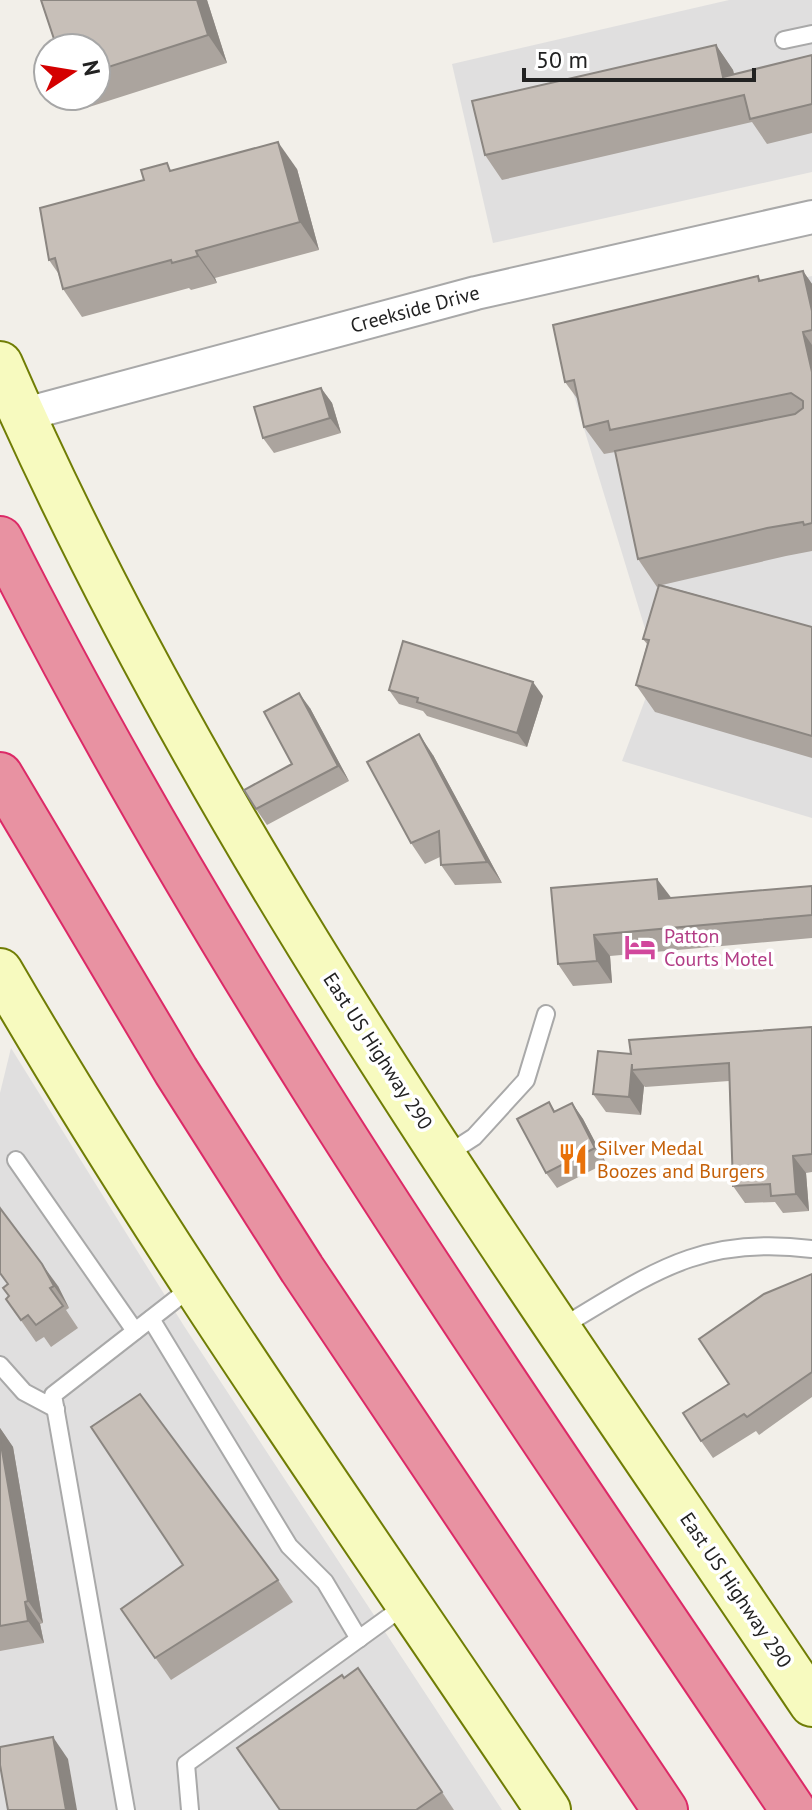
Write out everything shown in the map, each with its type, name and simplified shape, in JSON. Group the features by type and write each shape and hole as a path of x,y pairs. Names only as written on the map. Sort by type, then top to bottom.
{"highway":[{"path":"0,539 58,653 151,820 275,1028 391,1211 793,1810"},
{"path":"0,775 176,1071 302,1269 665,1810"}],"main road":[{"name":"East US Highway 290","path":"0,364 22,415 123,618 220,796 445,1156 812,1704"},
{"path":"0,971 15,1017 88,1121 194,1285 393,1614 548,1810"}],"street":[{"name":"Creekside Drive","path":"22,415 476,293 812,217"}],"lane":[{"path":"784,40 812,34"},
{"path":"445,1156 474,1137 526,1080 546,1014"},
{"path":"16,1160 135,1331"},
{"path":"560,1328 637,1281 695,1254 731,1246 775,1244 812,1249"},
{"path":"126,1810 53,1395 194,1285"},
{"path":"151,1319 289,1546 325,1582 359,1639"},
{"path":"0,1365 24,1392 56,1409"},
{"path":"190,1810 186,1764 393,1614"}],"shaded area":[{"path":"729,0 812,0 812,172 493,243 452,64"},
{"path":"812,276 812,818 622,761 657,668 554,330"},
{"path":"11,1048 184,1326 502,1810 0,1810 0,1093"}],"building":[{"path":"41,0 197,0 208,35 112,66 112,32 52,32"},
{"path":"716,45 723,77 812,55 812,104 750,119 744,95 485,155 472,101"},
{"path":"278,142 300,222 196,251 198,256 172,263 171,260 63,289 55,258 49,260 40,208 144,180 141,170 167,163 170,171"},
{"path":"803,271 812,311 812,330 803,332 812,372 812,523 767,528 638,559 615,451 795,414 803,408 803,401 791,393 610,430 608,421 584,427 574,380 565,382 553,325 758,276 759,281"},
{"path":"321,388 330,418 263,438 254,407"},
{"path":"659,585 812,627 812,736 636,685 649,640 643,639"},
{"path":"403,641 533,682 517,733 417,702 418,698 389,690"},
{"path":"299,693 338,766 256,809 244,790 292,764 264,712"},
{"path":"419,734 487,862 441,865 439,831 411,843 367,762"},
{"path":"657,879 659,899 812,886 812,915 594,935 597,961 558,964 551,888"},
{"path":"812,1027 812,1154 793,1156 796,1194 771,1196 770,1184 733,1186 729,1063 632,1070 632,1064 629,1097 593,1094 598,1051 631,1054 629,1040"},
{"path":"549,1102 554,1112 572,1103 595,1148 546,1173 517,1119"},
{"path":"0,1208 42,1264 54,1286 50,1288 63,1306 36,1325 28,1315 21,1320 6,1299 9,1296 3,1288 8,1284 0,1273"},
{"path":"812,1274 812,1372 747,1417 744,1414 701,1441 683,1413 729,1384 699,1339 764,1294"},
{"path":"140,1394 278,1580 155,1658 121,1609 183,1565 91,1427"},
{"path":"0,1439 28,1601 25,1602 28,1621 0,1626"},
{"path":"358,1668 442,1792 416,1810 280,1810 237,1748 342,1675 344,1678"},
{"path":"53,1737 66,1810 8,1810 0,1747"}],"place":[{"name":"Patton Courts Motel","path":"640,947"},
{"name":"Silver Medal Boozes and Burgers","path":"573,1159"}]}
